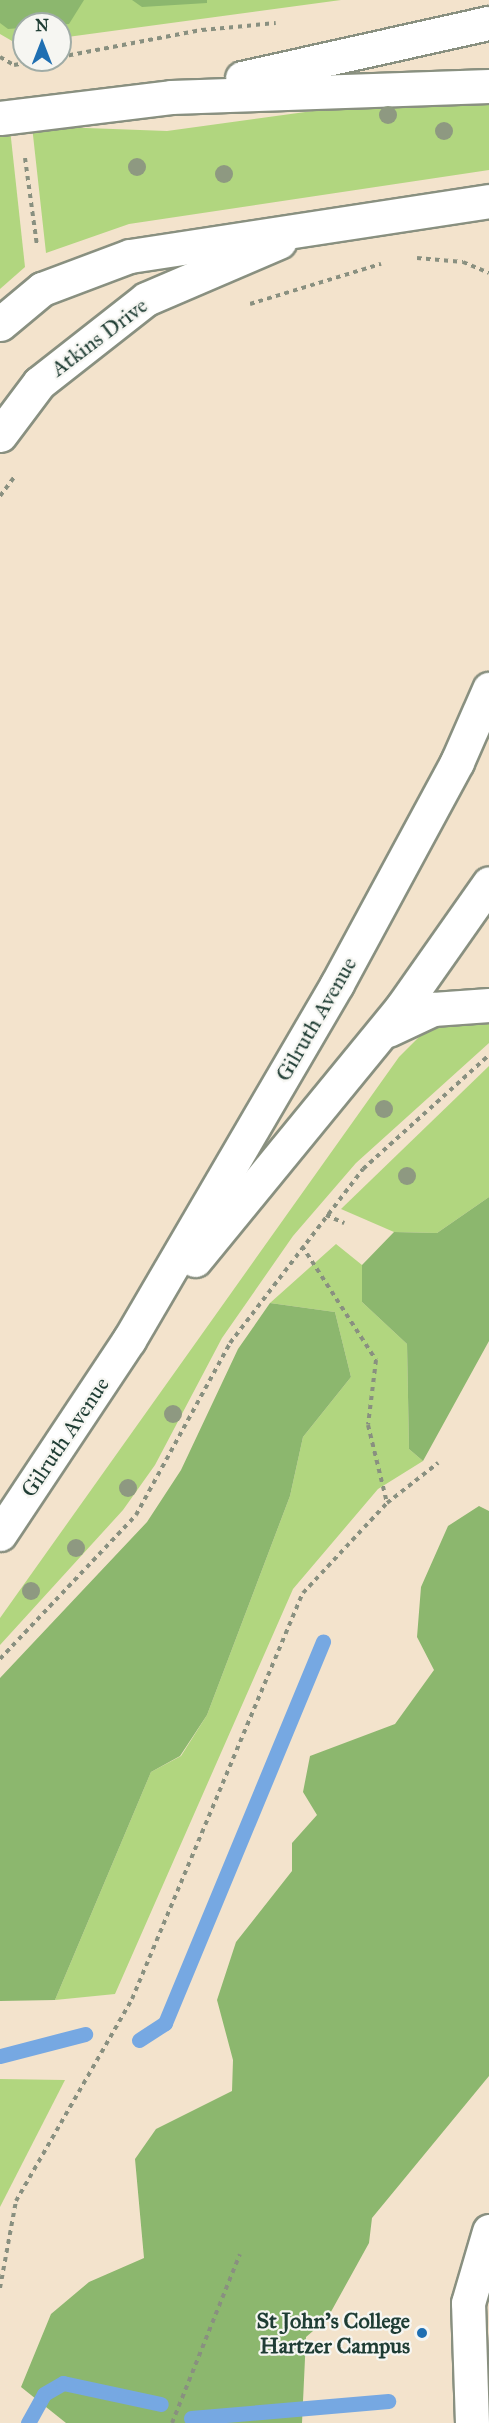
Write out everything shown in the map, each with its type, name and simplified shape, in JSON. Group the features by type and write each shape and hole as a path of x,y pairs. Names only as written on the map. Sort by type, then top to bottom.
{"street":[{"path":"171,97 489,23"},
{"path":"9,117 171,97 489,86"},
{"path":"0,324 42,289 168,247 489,201"},
{"name":"Atkins Drive","path":"0,435 39,383 146,299 319,225"},
{"name":"Gilruth Avenue","path":"0,1534 129,1340 343,973 489,689"},
{"name":"Gilruth Avenue","path":"129,1340 452,942 489,883"},
{"path":"375,1039 396,1023 433,1010 489,1005"},
{"path":"472,2423 468,2303 489,2231"}],"path":[{"path":"72,55 202,30 282,22"},
{"path":"13,72 9,117 42,289"},
{"path":"408,257 463,262 489,273"},
{"path":"240,308 387,262"},
{"path":"0,1659 136,1515 230,1343 363,1169 489,1055"},
{"path":"326,1215 344,1223"},
{"path":"302,1246 376,1360 368,1425 387,1503"},
{"path":"0,2288 16,2201 132,2000 303,1593 387,1503 438,1463"},
{"path":"172,2423 240,2254"}],"green space":[{"path":"0,0 341,0 72,36 72,12 12,12 12,41 0,34"},
{"path":"0,0 84,0 72,19 72,12 12,12 12,29 8,29 0,23"},
{"path":"132,0 207,0 207,3 142,7"},
{"path":"489,98 489,170 129,224 46,253 32,126 167,131 364,104"},
{"path":"10,129 25,267 0,289 0,132"},
{"path":"489,1016 489,1043 356,1163 293,1236 222,1338 155,1465 123,1510 0,1645 0,1618 399,1057 423,1033 453,1019"},
{"path":"489,1066 489,1197 437,1233 394,1232 341,1209"},
{"path":"489,1197 489,1341 423,1461 409,1449 407,1344 362,1302 362,1265 394,1232 437,1233"},
{"path":"336,1244 362,1265 362,1302 407,1344 409,1449 423,1461 378,1489 293,1589 115,1994 55,2000 151,1772 181,1756 207,1715 290,1496 303,1437 351,1377 335,1312 270,1303"},
{"path":"270,1303 335,1312 351,1377 303,1437 290,1496 207,1715 180,1756 151,1772 55,2000 0,2001 0,1678 147,1522 181,1470 238,1349"},
{"path":"479,1506 489,1511 489,2076 372,2218 369,2243 327,2319 306,2337 302,2423 66,2423 21,2387 51,2314 89,2282 144,2258 135,2159 156,2129 232,2091 233,2060 217,2000 236,1942 292,1871 292,1843 317,1815 303,1792 310,1756 395,1724 434,1670 417,1637 421,1587 448,1526"},
{"path":"0,2079 65,2080 0,2207"}],"waterway":[{"path":"139,2040 165,2023 323,1641"},
{"path":"0,2056 85,2034"},
{"path":"28,2423 44,2394 63,2383 161,2404"},
{"path":"191,2418 388,2401"}],"place":[{"name":"St John's College Hartzer Campus","path":"422,2333"}]}
